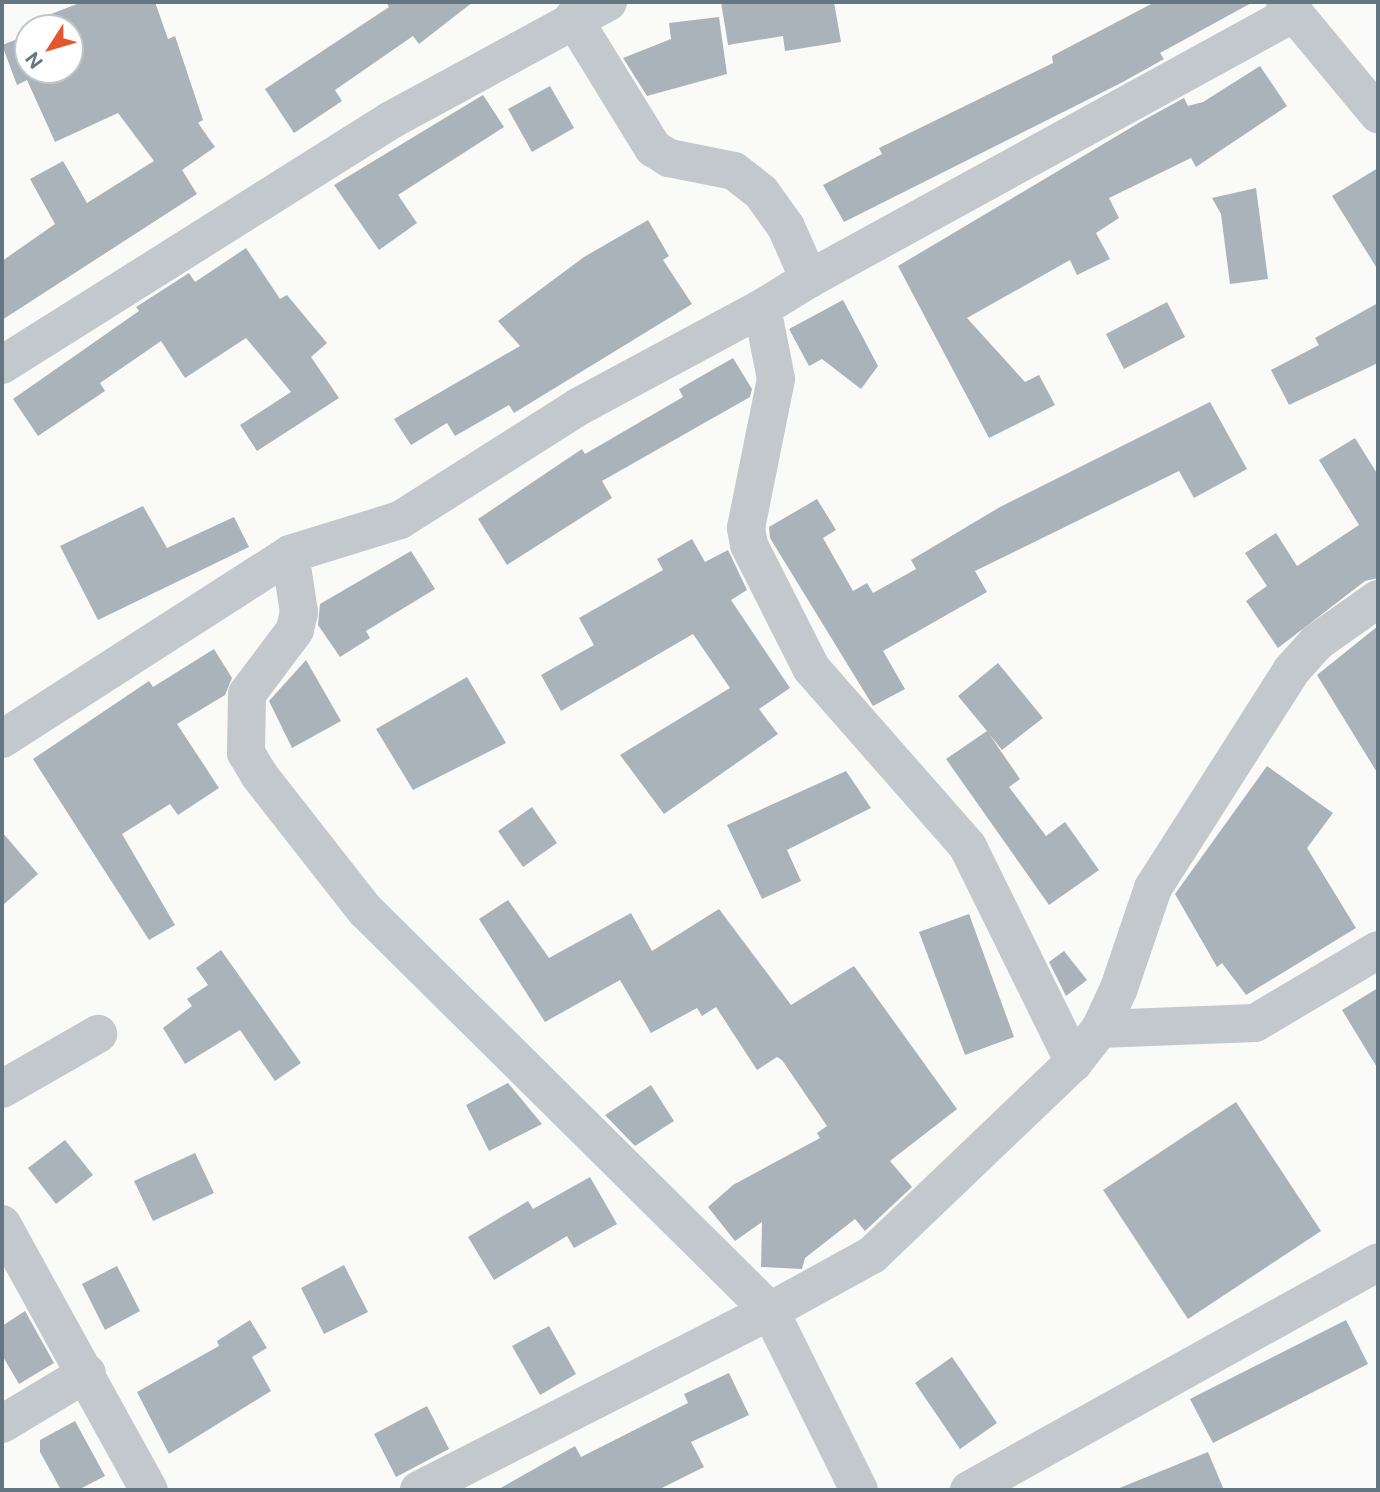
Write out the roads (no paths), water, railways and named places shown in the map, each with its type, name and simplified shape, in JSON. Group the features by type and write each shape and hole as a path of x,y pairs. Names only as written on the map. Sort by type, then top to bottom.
{"street":[{"path":"2,365 391,120 573,18 608,2"},
{"path":"2,739 290,554 400,520 578,407 762,308 1288,8 1378,114"},
{"path":"573,18 653,148 669,158 734,171 761,192 786,227 809,279"},
{"path":"762,308 776,379 746,528 749,545 811,668 968,847 1074,1062"},
{"path":"290,554 299,612 295,630 247,694 246,753 259,775 381,927 770,1311 859,1490"},
{"path":"419,1490 770,1311 872,1255 1074,1062 1100,1029 1153,888 1291,671 1317,642 1378,599"},
{"path":"1100,1029 1255,1023 1378,950"},
{"path":"2,1089 98,1034"},
{"path":"2,1224 87,1373 149,1490"},
{"path":"970,1490 1378,1262"},
{"path":"2,1424 87,1373"}]}
